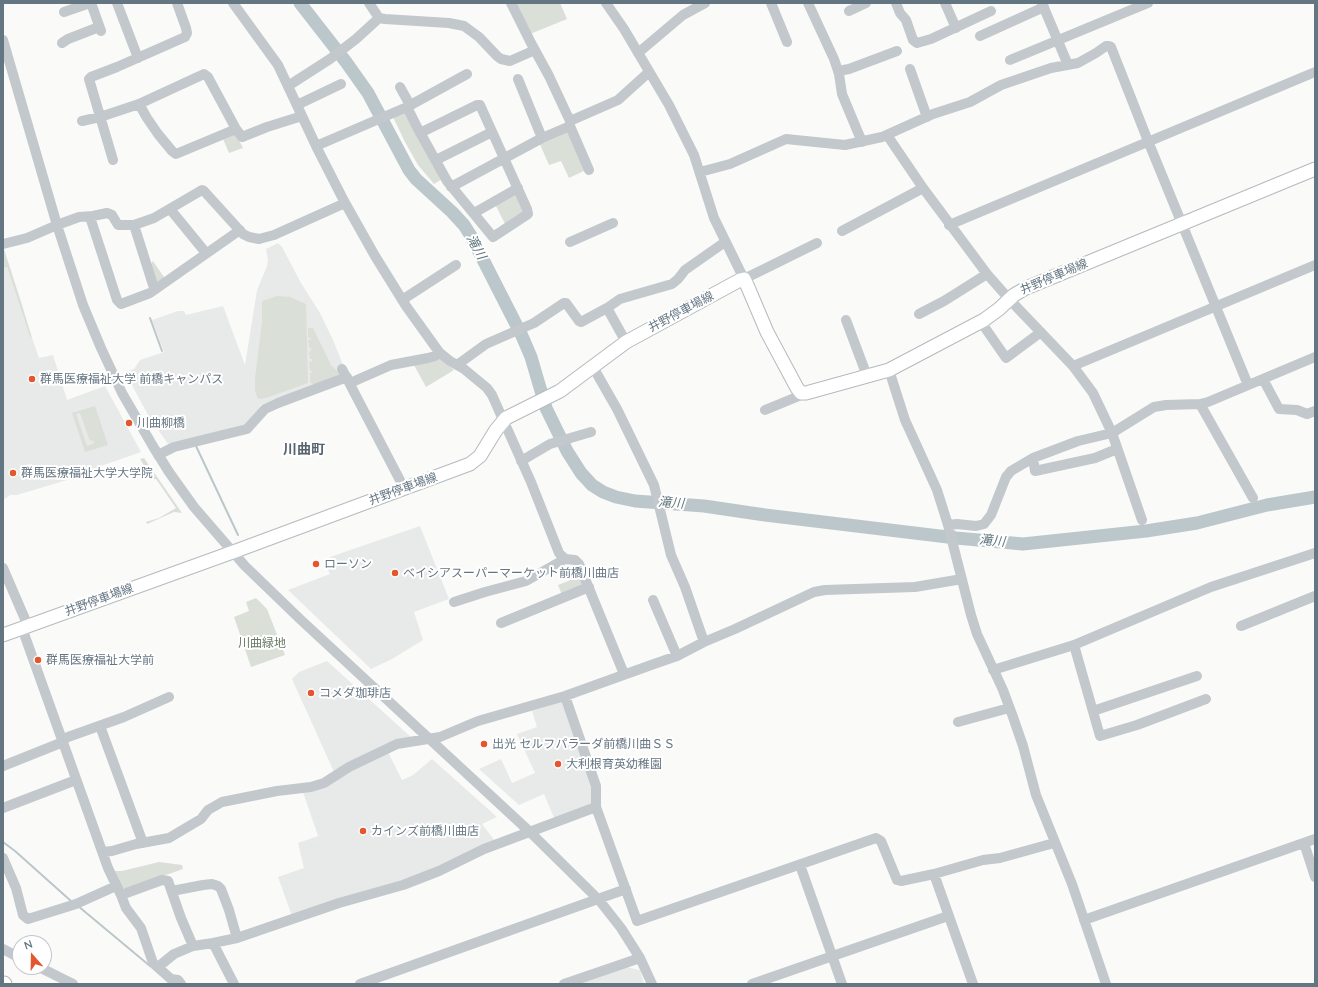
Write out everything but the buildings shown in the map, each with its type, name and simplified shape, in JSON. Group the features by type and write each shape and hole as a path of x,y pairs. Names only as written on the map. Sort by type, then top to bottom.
{"main road":[{"name":"井野停車場線","path":"801,393 806,393 889,370 980,322 998,309 1008,299 1026,288 1315,169"},
{"name":"井野停車場線","path":"3,635 233,552 474,462 480,456 503,421 553,396 626,342 744,279"},
{"path":"744,279 767,332 796,388 801,393"}],"street":[{"path":"62,42 100,29 91,3 64,12"},
{"path":"117,3 138,58"},
{"path":"113,160 89,80 90,78 185,37 187,33 186,28 177,3"},
{"path":"233,3 273,58 345,203 402,300 439,352 450,361 464,369 490,392 521,461 559,553 565,558 577,561 579,564 624,674"},
{"path":"370,3 380,18 457,24 470,29 480,36 501,59 510,61 535,50"},
{"path":"511,3 549,76 589,170"},
{"path":"606,3 638,53 669,106 694,155 710,208 744,279 817,243"},
{"path":"638,53 683,15 704,3"},
{"path":"771,3 787,42"},
{"path":"808,3 838,71 842,94 862,142"},
{"path":"849,11 866,3"},
{"path":"896,3 913,40 917,43 923,42 956,28 991,11"},
{"path":"945,3 956,28"},
{"path":"1010,60 1148,3"},
{"path":"980,36 1043,5 1068,65"},
{"path":"288,86 330,59 364,33 380,18"},
{"path":"3,40 76,285 101,348 122,393 158,455 194,507 245,566 301,620 530,832 598,900 621,928 640,958 652,984"},
{"path":"700,172 730,164 786,139 845,145 887,135 927,117 970,102 1001,85 1051,68 1068,65 1083,60 1106,46 1111,47 1248,385"},
{"path":"838,71 849,70 897,51"},
{"path":"910,69 927,117"},
{"path":"451,187 570,123 618,100 649,72"},
{"path":"950,225 1315,72"},
{"path":"82,121 100,117 139,104 204,74 208,77 240,136 243,137 267,127 302,116"},
{"path":"316,146 408,106 467,74"},
{"path":"518,79 542,138"},
{"path":"297,105 341,84"},
{"path":"400,87 420,133 451,187 493,237 528,214 528,208 480,105 477,105 420,133"},
{"path":"139,104 158,134 176,154 236,129"},
{"path":"436,160 492,132"},
{"path":"887,135 923,188 987,274 1008,299 1073,366 1093,393 1112,433 1142,520"},
{"path":"474,213 518,188"},
{"path":"842,231 923,188"},
{"path":"3,244 27,238 79,217 90,217 109,213 118,225 134,225 154,218 202,190 240,230 249,237 259,239 268,237 345,203"},
{"path":"170,209 206,253"},
{"path":"90,217 118,302 123,304 144,297 240,230"},
{"path":"570,242 613,223"},
{"path":"134,225 153,285 156,289"},
{"path":"457,365 486,344 527,326 564,303 566,303 581,322 620,299 672,284 685,270 725,242"},
{"path":"402,300 456,265"},
{"path":"1073,366 1315,265"},
{"path":"919,314 944,301 987,274"},
{"path":"607,308 626,342"},
{"path":"846,320 867,376"},
{"path":"980,322 1006,358 1041,332"},
{"path":"158,455 174,447 247,429 265,410 278,403 346,376 428,358 435,356 439,352"},
{"path":"949,527 957,524 976,526 984,524 991,515 1006,477 1011,471 1033,458 1078,441 1112,433 1154,407 1166,404 1200,404 1208,402 1315,357"},
{"path":"593,367 624,422 651,477 671,555 685,587 704,642"},
{"path":"889,370 905,420 937,490 949,527 973,622 1009,708 1023,746 1036,795 1054,843 1072,884 1106,984"},
{"path":"346,376 404,488"},
{"path":"1263,379 1279,409 1297,410 1306,414 1315,411"},
{"path":"765,410 798,396 801,393"},
{"path":"1200,404 1253,498"},
{"path":"521,461 551,443 591,432"},
{"path":"1033,458 1035,471 1095,458 1117,449"},
{"path":"993,670 1074,645 1211,587 1315,553"},
{"path":"454,602 526,581 565,558"},
{"path":"3,568 25,627 76,780 102,852 118,890 126,908 141,928 153,963 171,979 178,980 181,984"},
{"path":"102,852 169,838 201,819 208,810 222,802 283,790 311,788 324,783 349,767 397,744 418,742 428,738 440,737 478,721 564,696 676,656 818,591 915,587 962,580"},
{"path":"501,623 589,587"},
{"path":"1241,626 1315,596"},
{"path":"653,600 676,656"},
{"path":"1074,645 1100,736 1206,699"},
{"path":"1093,711 1197,676"},
{"path":"564,696 596,786 596,807 637,921 876,838 881,841 897,880 901,881 934,874 983,860 1000,858 1054,843"},
{"path":"3,766 168,697"},
{"path":"958,722 1009,708"},
{"path":"100,726 143,843"},
{"path":"3,808 76,780"},
{"path":"158,967 174,954 193,946 237,938 339,903 403,885 439,872 484,849 596,807"},
{"path":"1084,920 1315,839"},
{"path":"1304,843 1315,877"},
{"path":"3,858 15,885 23,915 28,919 118,890 162,880 168,881 183,924 193,946"},
{"path":"800,865 842,984"},
{"path":"934,874 973,984"},
{"path":"172,891 207,884 218,886 221,889 229,910 237,938"},
{"path":"360,984 626,889"},
{"path":"752,984 948,916"},
{"path":"212,943 234,984"},
{"path":"564,984 640,958"},
{"path":"55,980 73,984"}],"shaded area":[{"path":"278,243 282,247 301,283 320,313 346,372 260,405 245,425 168,444 148,415 125,372 134,369 140,360 164,352 152,320 178,311 184,311 186,315 223,306 245,365 257,290 267,266 268,260 266,249"},
{"name":"群馬医療福祉大学 前橋キャンパス","path":"7,267 30,337 32,338 39,358 53,355 67,400 105,386 141,452 101,466 87,474 17,495 10,495 3,500 3,268"},
{"path":"420,526 449,599 414,612 423,640 392,659 371,669 288,590 330,574 328,570 333,568 330,557"},
{"path":"327,661 413,739 334,772 292,679 299,672"},
{"name":"大利根育英幼稚園","path":"559,701 564,703 594,786 595,805 555,820 544,794 519,805 479,769 501,759 512,783 535,773 517,734 537,727 532,711"},
{"path":"388,752 402,780 413,775 432,759 497,817 482,824 495,841 414,878 292,916 278,877 304,868 298,843 318,836 303,792"},
{"path":"626,967 640,970 644,984 576,984"}],"green space":[{"path":"514,3 560,3 567,19 530,34"},
{"path":"401,114 407,114 442,179 434,184 418,165 393,117"},
{"path":"567,129 586,170 569,178 561,161 549,165 539,142"},
{"path":"233,134 237,136 243,148 229,153 223,139"},
{"path":"516,192 526,210 506,226 495,204"},
{"path":"3,246 32,338 30,337 7,267 3,268"},
{"path":"153,261 166,280 156,284 151,264"},
{"path":"277,296 290,297 306,304 308,383 266,398 258,399 255,391 255,379 262,322 262,301"},
{"path":"308,328 313,328 331,365 340,374 314,385 310,382 310,373 313,372 310,370 309,362 312,361 312,359 310,359 309,352 312,349 309,347 308,340 312,339 308,337"},
{"path":"440,358 454,370 426,387 414,365"},
{"path":"95,406 108,445 85,452 72,413","holes":["80,413 90,441 93,440 94,443 87,446 76,414"]},
{"path":"144,458 182,513 174,512 147,524 146,522 159,518 176,508 156,479 149,479 148,477 150,475 140,459"},
{"path":"578,577 583,581 581,587 562,595 558,585"},
{"name":"川曲緑地","path":"256,598 267,609 285,655 251,667 234,617 249,611 246,602"},
{"path":"159,862 182,865 183,869 126,889 121,887 115,871 122,871"}],"waterway":[{"name":"滝川","path":"300,3 368,93 409,170 416,179 452,212 464,225 471,236 522,336 531,357 546,408 567,451 581,473 592,485 603,492 616,497 635,501 704,506 765,515 956,538 1023,544 1146,531 1197,523 1267,505 1315,497"},
{"path":"150,318 162,351"},
{"path":"196,446 238,535"},
{"path":"3,842 71,901"},
{"path":"78,906 150,966"}],"place":[{"name":"群馬医療福祉大学 前橋キャンパス","path":"32,379"},
{"name":"川曲柳橋","path":"129,423"},
{"name":"群馬医療福祉大学大学院","path":"13,473"},
{"name":"ローソン","path":"316,564"},
{"name":"ベイシアスーパーマーケット前橋川曲店","path":"395,573"},
{"name":"群馬医療福祉大学前","path":"38,660"},
{"name":"コメダ珈琲店","path":"311,693"},
{"name":"出光 セルフパラーダ前橋川曲ＳＳ","path":"484,744"},
{"name":"大利根育英幼稚園","path":"558,764"},
{"name":"カインズ前橋川曲店","path":"363,831"}],"district":[{"name":"川曲町","path":"304,450"}]}
